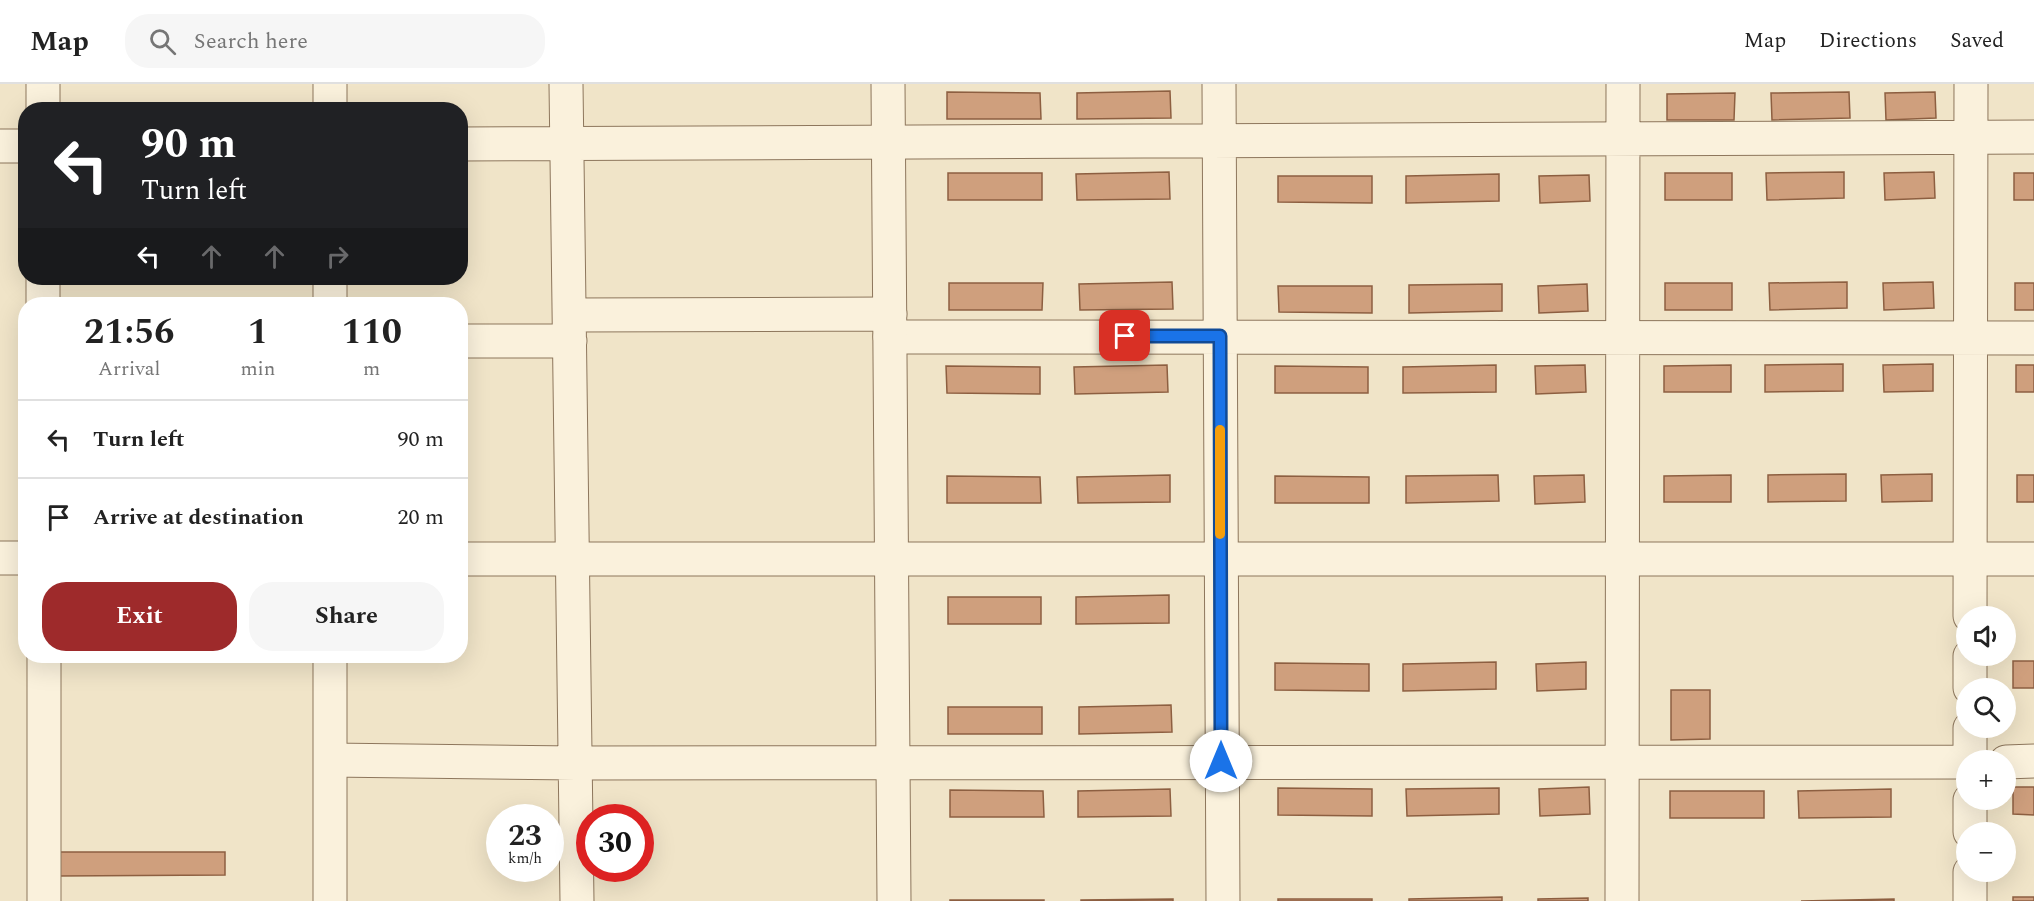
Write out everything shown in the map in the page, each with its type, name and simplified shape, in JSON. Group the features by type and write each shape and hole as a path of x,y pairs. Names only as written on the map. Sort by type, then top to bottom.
{"street":[{"path":"44,84 44,102"},
{"path":"330,84 330,102"},
{"path":"566,84 577,901"},
{"path":"888,84 894,901"},
{"path":"1219,84 1223,901"},
{"path":"1622,901 1623,84"},
{"path":"1970,606 1971,84"},
{"path":"468,144 2034,137"},
{"path":"0,146 18,146"},
{"path":"468,340 570,328 890,325 1220,336 2034,338"},
{"path":"0,558 18,558"},
{"path":"468,559 2034,559"},
{"path":"44,663 44,901"},
{"path":"330,663 330,901"},
{"path":"330,760 576,763 1956,761"},
{"path":"2016,762 2034,761"},
{"path":"1970,882 1970,901"}],"building":[{"path":"1170,91 1171,118 1077,119 1077,93"},
{"path":"947,92 1040,93 1041,119 947,119"},
{"path":"1849,92 1850,118 1772,120 1771,93"},
{"path":"1935,92 1936,118 1886,120 1885,93"},
{"path":"1735,93 1734,120 1667,120 1667,94"},
{"path":"1169,172 1170,199 1077,200 1076,174"},
{"path":"1844,172 1844,198 1767,200 1766,173"},
{"path":"1934,172 1935,198 1885,200 1884,173"},
{"path":"948,173 1042,173 1042,200 948,200"},
{"path":"1665,173 1732,173 1732,200 1665,200"},
{"path":"2014,173 2034,173 2034,200 2014,200"},
{"path":"1499,174 1499,201 1406,203 1406,176"},
{"path":"1589,175 1590,201 1540,203 1539,176"},
{"path":"1278,176 1372,176 1372,203 1278,202"},
{"path":"1172,282 1173,309 1080,310 1079,284"},
{"path":"1847,282 1847,308 1770,310 1769,283"},
{"path":"1933,282 1934,308 1884,310 1883,283"},
{"path":"949,283 1043,283 1042,310 949,310"},
{"path":"1665,283 1732,283 1732,310 1665,310"},
{"path":"2015,283 2034,283 2034,310 2015,310"},
{"path":"1502,284 1502,311 1409,313 1409,285"},
{"path":"1587,284 1588,311 1539,313 1538,286"},
{"path":"1278,286 1372,286 1372,313 1279,312"},
{"path":"1843,364 1843,391 1765,392 1765,365"},
{"path":"1933,364 1933,391 1884,392 1883,365"},
{"path":"1167,365 1168,392 1075,394 1074,367"},
{"path":"1496,365 1496,392 1403,393 1403,367"},
{"path":"1585,365 1586,392 1536,394 1535,366"},
{"path":"1731,365 1731,392 1664,392 1664,366"},
{"path":"2016,365 2034,365 2034,392 2016,392"},
{"path":"946,366 1040,367 1040,394 947,393"},
{"path":"1275,366 1368,367 1368,393 1275,393"},
{"path":"1846,474 1846,501 1768,502 1768,475"},
{"path":"1932,474 1932,501 1882,502 1881,475"},
{"path":"1170,475 1170,502 1078,503 1077,477"},
{"path":"1498,475 1499,501 1406,503 1406,476"},
{"path":"1584,475 1585,502 1535,504 1534,476"},
{"path":"1731,475 1731,502 1664,502 1664,476"},
{"path":"2017,475 2034,475 2034,502 2017,502"},
{"path":"947,476 1040,477 1041,503 947,503"},
{"path":"1275,476 1369,477 1369,503 1275,503"},
{"path":"1169,595 1169,623 1076,624 1076,597"},
{"path":"948,597 1041,597 1041,624 948,624"},
{"path":"2016,661 2034,661 2034,688 2016,688 2016,678 2013,678 2013,666 2016,666"},
{"path":"1496,662 1496,689 1403,691 1403,664"},
{"path":"1586,662 1586,689 1537,691 1536,664"},
{"path":"1275,663 1369,664 1369,691 1275,690"},
{"path":"1671,690 1710,690 1710,739 1671,740"},
{"path":"1171,705 1172,732 1079,734 1079,707"},
{"path":"948,707 1042,707 1042,734 948,734"},
{"path":"1589,787 1590,814 1540,816 1539,789"},
{"path":"2016,787 2034,787 2034,815 2013,814 2013,810 2016,810"},
{"path":"1278,788 1372,789 1372,816 1278,815"},
{"path":"1499,788 1499,814 1407,816 1406,789"},
{"path":"1170,789 1171,816 1078,817 1078,791"},
{"path":"1891,789 1891,817 1799,818 1798,791"},
{"path":"950,790 1043,791 1044,817 950,817"},
{"path":"1670,791 1764,791 1764,818 1670,818"},
{"path":"58,852 225,852 225,875 58,876"},
{"path":"1502,897 1502,901 1409,901 1409,899"},
{"path":"2013,897 2034,897 2034,901 2013,901"},
{"path":"1588,898 1588,901 1538,901 1538,899"},
{"path":"1173,899 1173,901 1081,901 1081,900"},
{"path":"1278,899 1372,899 1372,901 1278,901"},
{"path":"1894,899 1894,901 1801,901"},
{"path":"1044,900 1044,901 950,901"}],"slow traffic":[{"path":"1220,430 1220,534"}],"route":[{"path":"1125,336 1220,336 1221,761"}]}
